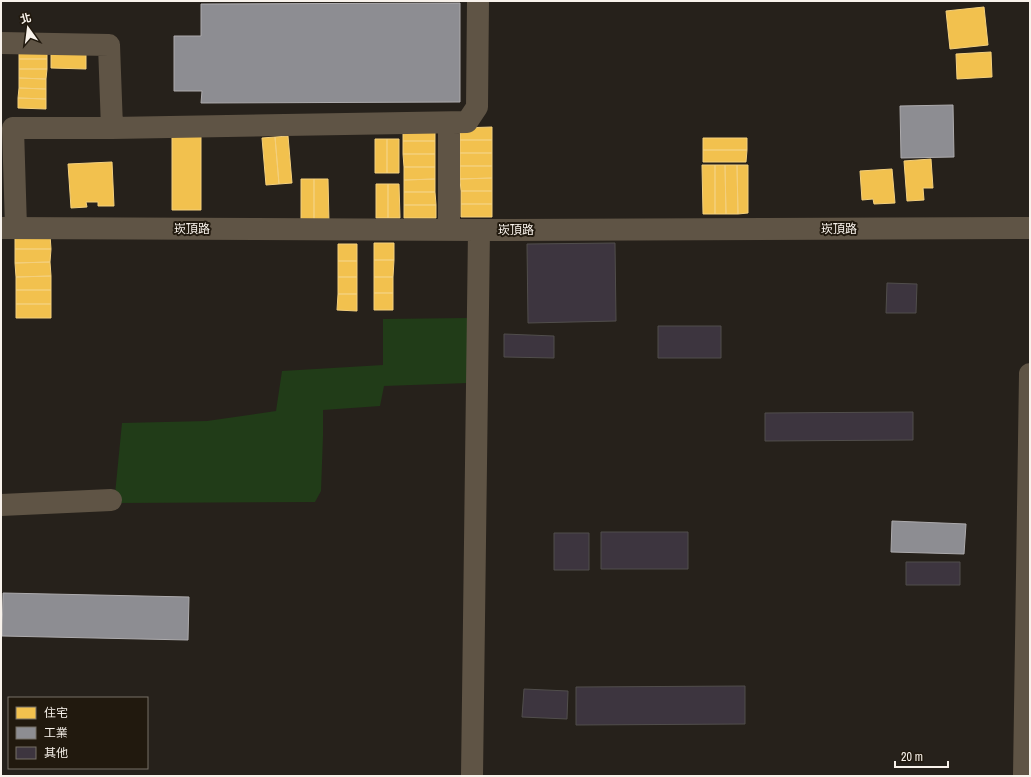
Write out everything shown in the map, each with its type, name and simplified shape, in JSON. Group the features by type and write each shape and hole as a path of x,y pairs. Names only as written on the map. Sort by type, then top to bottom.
{"street":[{"path":"9,228 7,128 112,128 467,122 477,107 478,1"},
{"path":"1,43 109,45 112,128"},
{"path":"449,129 449,230"},
{"name":"崁頂路","path":"9,228 449,230 1030,228"},
{"path":"472,776 479,230"},
{"path":"1024,776 1030,374"},
{"path":"1,505 111,500"}],"green space":[{"path":"468,318 468,383 384,386 380,406 323,410 321,491 315,502 116,503 115,494 122,423 207,421 276,411 282,371 383,365 383,319"}],"building: 住宅":[{"path":"984,7 988,45 950,49 946,11"},
{"path":"19,49 47,49 47,59 19,59"},
{"path":"51,50 86,51 86,69 51,68"},
{"path":"991,52 992,77 957,79 956,54"},
{"path":"19,59 47,59 47,69 19,69"},
{"path":"19,69 47,69 46,79 19,78"},
{"path":"19,78 46,79 46,89 19,88"},
{"path":"19,88 46,89 46,99 18,98"},
{"path":"18,98 46,99 46,109 18,108"},
{"path":"492,127 492,140 460,140 460,128"},
{"path":"403,128 435,128 435,141 403,141"},
{"path":"172,136 201,136 201,210 172,210"},
{"path":"288,136 292,183 279,184 275,137"},
{"path":"275,137 279,184 266,185 262,138"},
{"path":"703,138 747,138 747,150 703,150"},
{"path":"375,139 387,139 387,173 375,173"},
{"path":"387,139 399,139 399,173 387,173"},
{"path":"460,140 492,140 492,153 460,153"},
{"path":"403,141 435,141 435,154 403,154"},
{"path":"703,150 747,150 746,162 703,162"},
{"path":"460,153 492,153 492,166 460,166"},
{"path":"403,154 435,154 435,167 404,167"},
{"path":"931,159 933,188 923,188 924,200 907,201 904,161"},
{"path":"112,162 114,206 98,206 98,202 86,202 87,207 71,208 68,164"},
{"path":"702,165 715,165 715,214 703,214"},
{"path":"715,165 725,165 726,214 715,214"},
{"path":"725,165 737,165 738,214 726,214"},
{"path":"737,165 748,165 748,213 738,214"},
{"path":"460,166 492,166 492,178 460,179"},
{"path":"404,167 435,167 435,179 404,180"},
{"path":"892,169 895,203 874,204 873,199 862,200 860,171"},
{"path":"492,178 492,191 461,191 460,179"},
{"path":"301,179 314,179 314,224 301,224"},
{"path":"314,179 328,179 329,223 314,224"},
{"path":"435,179 435,192 404,192 404,180"},
{"path":"376,184 388,184 388,218 376,218"},
{"path":"388,184 399,184 400,218 388,218"},
{"path":"461,191 492,191 492,204 461,204"},
{"path":"404,192 435,192 436,205 404,205"},
{"path":"461,204 492,204 492,217 461,217"},
{"path":"404,205 436,205 436,218 404,218"},
{"path":"15,235 50,235 51,249 15,249"},
{"path":"374,243 394,243 394,260 374,260"},
{"path":"338,244 357,244 357,261 338,261"},
{"path":"15,249 51,249 50,262 15,263"},
{"path":"374,260 394,260 393,277 374,277"},
{"path":"338,261 357,261 357,277 338,277"},
{"path":"50,262 51,276 16,277 15,263"},
{"path":"51,276 51,290 16,290 16,277"},
{"path":"338,277 357,277 357,294 338,294"},
{"path":"374,277 393,277 393,293 374,293"},
{"path":"16,290 51,290 51,304 16,304"},
{"path":"374,293 393,293 393,310 374,310"},
{"path":"338,294 357,294 357,311 337,310"},
{"path":"16,304 51,304 51,318 16,318"}],"building: 工業":[{"path":"460,3 460,102 201,103 202,91 174,91 174,36 201,36 201,4"},
{"path":"953,105 954,157 901,158 900,106"},
{"path":"892,521 966,524 964,554 891,552"},
{"path":"3,593 189,597 188,640 2,636"}],"building: 其他":[{"path":"615,243 616,321 528,323 527,244"},
{"path":"887,283 917,284 916,313 886,313"},
{"path":"658,326 721,326 721,358 658,358"},
{"path":"504,334 554,336 554,358 504,357"},
{"path":"913,412 913,440 765,441 765,413"},
{"path":"601,532 688,532 688,569 601,569"},
{"path":"554,533 589,533 589,570 554,570"},
{"path":"906,562 960,562 960,585 906,585"},
{"path":"745,686 745,724 576,725 576,687"},
{"path":"524,689 568,691 567,719 522,717"}]}
